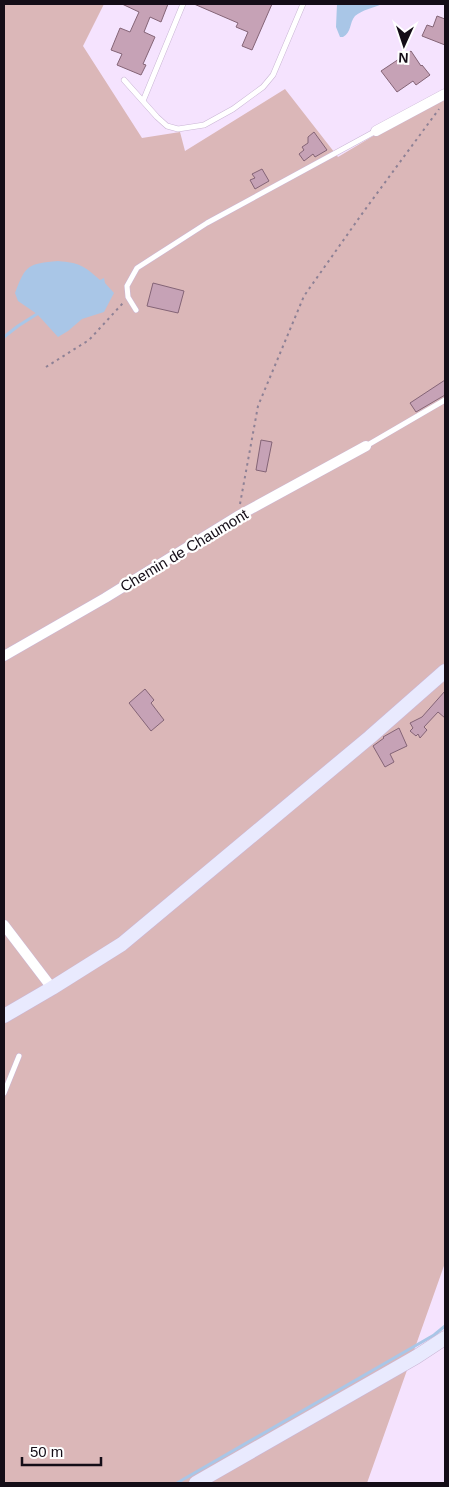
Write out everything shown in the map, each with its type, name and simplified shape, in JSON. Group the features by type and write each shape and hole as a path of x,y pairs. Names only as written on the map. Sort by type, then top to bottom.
{"street":[{"path":"376,131 445,94"},
{"name":"Chemin de Chaumont","path":"4,656 105,598 238,516 366,446"},
{"path":"4,1016 122,944 370,737 445,671"},
{"path":"4,925 52,988"},
{"path":"196,1483 407,1362 445,1338"}],"lane":[{"path":"143,101 182,4"},
{"path":"124,80 167,126 178,129 204,125 233,109 263,87 273,75 303,4"},
{"path":"136,310 128,298 127,286 137,268 207,223 376,131"},
{"path":"366,446 445,400"},
{"path":"4,1093 19,1056"}],"path":[{"path":"238,516 258,406 304,296 439,109"},
{"path":"46,367 89,340 128,298"}],"shaded area":[{"path":"4,4 104,4 83,46 142,138 180,132 185,151 285,89 338,157 445,93 445,1263 367,1483 4,1483"}],"water":[{"path":"337,4 382,4 355,16 348,33 340,37 336,27"},
{"path":"58,261 76,264 85,268 100,280 104,278 105,283 114,293 104,312 82,319 58,337 37,314 18,301 15,293 22,276 29,267 40,263"}],"building":[{"path":"122,4 168,4 161,22 150,17 144,32 155,37 143,64 146,65 141,75 117,65 122,54 111,50 120,28 130,32 139,12"},
{"path":"194,4 272,4 252,50 242,46 248,32 236,27 238,23"},
{"path":"437,16 445,19 445,45 422,36 427,25 433,27"},
{"path":"411,51 430,75 416,85 413,81 397,92 381,71"},
{"path":"314,132 327,150 315,157 313,154 304,161 299,154 304,150 302,147 308,143 308,137"},
{"path":"262,169 269,181 255,189 250,180 255,178 252,174"},
{"path":"153,283 184,291 178,313 147,306"},
{"path":"445,380 445,395 416,412 410,403"},
{"path":"261,440 272,442 266,472 256,470"},
{"path":"145,689 154,700 151,703 164,720 151,731 129,703"},
{"path":"445,691 445,718 438,712 424,727 427,730 420,738 418,734 416,736 410,731 413,728 410,723 422,717"},
{"path":"399,728 407,746 390,754 394,762 385,767 373,746 383,737"}],"waterway":[{"path":"4,337 37,314"},
{"path":"177,1483 434,1335 445,1326"}]}
